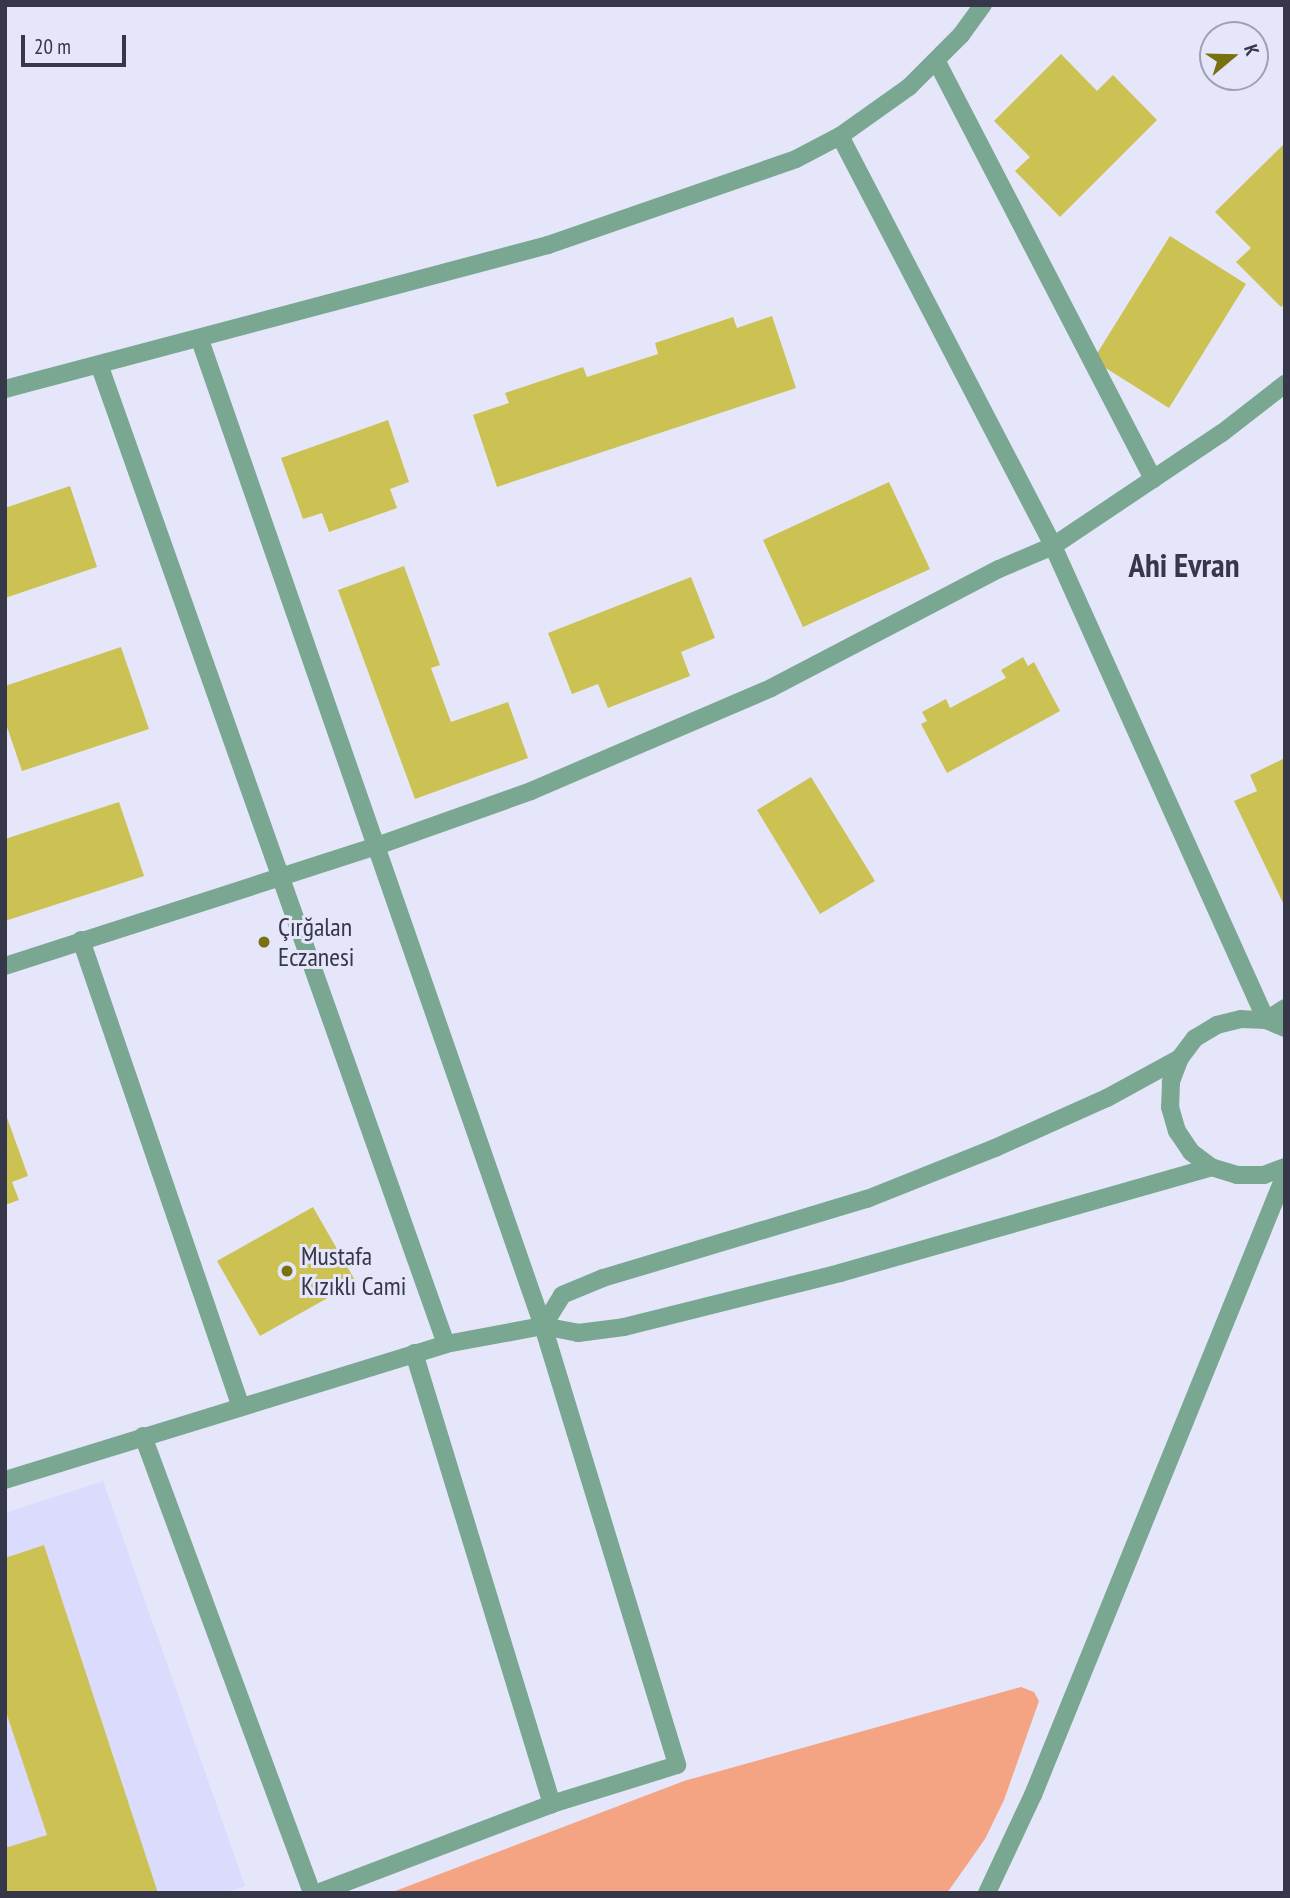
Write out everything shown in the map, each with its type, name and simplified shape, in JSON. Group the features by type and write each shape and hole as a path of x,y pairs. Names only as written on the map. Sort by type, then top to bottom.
{"street":[{"path":"5,389 100,367 548,245 726,185 840,136 881,110 937,62 983,5"},
{"path":"937,62 1153,479"},
{"path":"840,136 1053,546 1266,1020"},
{"path":"200,340 374,847 543,1326 677,1765 552,1804 318,1893"},
{"path":"100,367 446,1344"},
{"path":"5,966 280,875 374,847 531,791 664,737 1053,546 1153,479 1285,384"},
{"path":"81,940 240,1405"},
{"path":"1266,1020 1285,1008"},
{"path":"1285,1028 1266,1020 1241,1019 1217,1025 1195,1038 1180,1058 1171,1082 1170,1107 1177,1131 1191,1152 1211,1167 1237,1175 1264,1175 1285,1167"},
{"path":"543,1326 562,1295 603,1278 880,1194 1082,1109 1180,1058"},
{"path":"5,1480 240,1405 446,1344 543,1326 578,1333 624,1327 840,1273 1211,1167"},
{"path":"987,1893 1033,1795 1285,1175"},
{"path":"414,1353 552,1804"},
{"path":"143,1436 312,1893"}],"shaded area":[{"path":"103,1481 245,1886 226,1893 5,1893 5,1513"},
{"path":"1021,1687 1034,1692 1039,1701 1004,1800 985,1839 947,1893 390,1893 684,1781"}],"building":[{"path":"1061,54 1097,91 1113,75 1157,120 1060,217 1015,171 1030,157 994,121"},
{"path":"1283,145 1285,304 1281,307 1236,262 1251,248 1215,212"},
{"path":"1170,236 1246,284 1169,408 1093,360"},
{"path":"772,316 796,388 497,487 473,415 509,403 505,393 583,367 587,377 658,354 655,343 733,317 737,328"},
{"path":"388,420 409,482 390,489 397,508 329,532 322,513 303,519 281,458"},
{"path":"889,482 930,569 803,627 763,540"},
{"path":"70,486 97,567 5,598 5,508"},
{"path":"404,566 440,665 431,668 451,722 508,702 528,758 415,799 338,590"},
{"path":"691,577 715,638 681,652 690,676 608,708 598,684 572,694 548,633"},
{"path":"121,647 149,729 22,771 5,721 5,686"},
{"path":"1023,657 1028,666 1034,662 1060,711 947,773 921,724 927,721 922,712 946,699 950,708 1006,678 1001,670"},
{"path":"1285,758 1285,907 1234,801 1257,791 1250,775"},
{"path":"811,777 875,881 820,914 757,810"},
{"path":"119,802 144,876 5,921 5,839"},
{"path":"5,1112 28,1176 12,1182 19,1200 5,1205"},
{"name":"Mustafa Kızıklı Cami","path":"313,1207 356,1282 260,1336 217,1261"},
{"path":"44,1545 158,1893 5,1893 5,1848 47,1835 5,1709 5,1558"}],"place":[{"name":"Çırğalan Eczanesi","path":"264,942"},
{"name":"Mustafa Kızıklı Cami","path":"287,1271"}],"district":[{"name":"Ahi Evran","path":"1184,565"}]}
